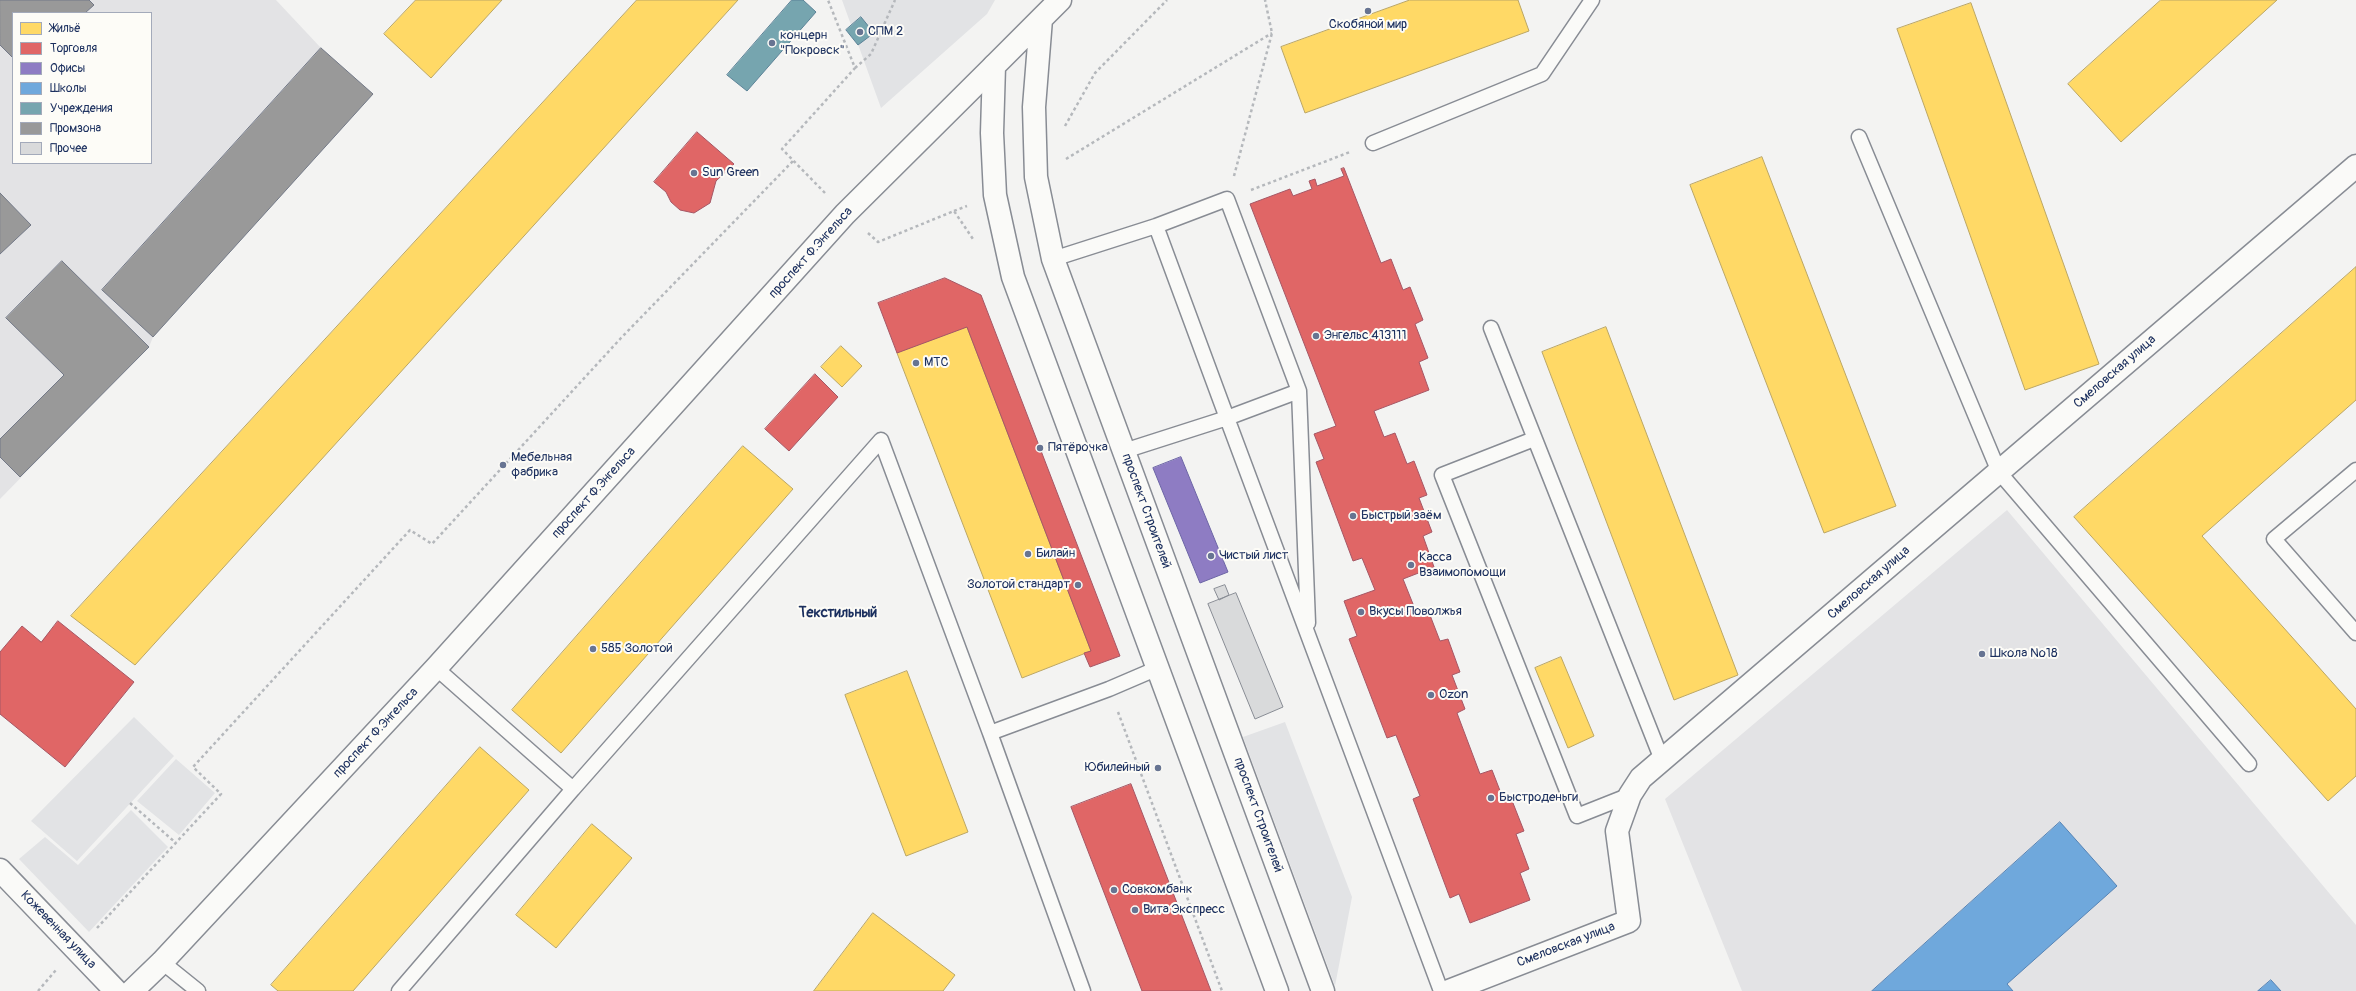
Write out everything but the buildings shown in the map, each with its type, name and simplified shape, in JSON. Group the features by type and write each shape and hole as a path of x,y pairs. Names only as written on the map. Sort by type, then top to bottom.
{"street":[{"name":"проспект Ф.Энгельса","path":"132,991 162,962 436,668 845,214 1060,0"},
{"name":"проспект Строителей","path":"1041,19 1034,107 1036,177 1053,259 1323,991"},
{"path":"994,66 992,133 995,194 1013,277 1277,991"},
{"name":"Смеловская улица","path":"1449,991 1629,921 1617,831 1630,795 1641,778 2356,166"},
{"name":"Кожевенная улица","path":"0,870 116,991"}],"lane":[{"path":"1373,143 1542,74 1592,0"},
{"path":"1859,138 1999,472 2249,764"},
{"path":"1053,259 1156,226 1227,199 1299,391 1308,635"},
{"path":"1156,226 1441,991"},
{"path":"1491,328 1662,760"},
{"path":"1124,451 1227,418 1299,391"},
{"path":"1534,439 1442,475 1577,816 1630,795"},
{"path":"400,991 573,790 881,440 990,733 1083,991"},
{"path":"2356,470 2274,539 2356,633"},
{"path":"436,668 573,790"},
{"path":"990,733 1109,689 1158,668"},
{"path":"162,962 198,991"}],"path":[{"path":"828,0 855,68"},
{"path":"895,0 871,54 855,68 782,149 845,214 878,242 954,211 974,240"},
{"path":"1064,128 1095,73 1166,0"},
{"path":"1227,199 1272,33 1265,0"},
{"path":"1036,177 1272,33"},
{"path":"1227,199 1373,143"},
{"path":"38,991 221,794 193,767 198,761 410,530 432,544 621,338 793,161"},
{"path":"1109,689 1222,991"},
{"path":"130,803 176,843"}],"shaded area":[{"path":"0,0 276,0 321,48 373,94 153,337 149,347 0,499"},
{"path":"842,0 995,0 987,14 881,108"},
{"name":"Школа №18","path":"2007,510 2356,925 2356,991 1742,991 1665,799"},
{"path":"134,717 174,756 77,861 31,821"},
{"path":"1285,722 1352,897 1335,986 1243,737"},
{"path":"176,759 215,793 179,835 137,801"},
{"path":"131,810 168,847 89,932 19,859 45,837 78,865"}],"place":[{"name":"Скобяной мир","path":"1368,11"},
{"name":"СПМ 2","path":"860,32"},
{"name":"концерн \"Покровск\"","path":"772,43"},
{"name":"Sun Green","path":"694,173"},
{"name":"Энгельс 413111","path":"1316,336"},
{"name":"МТС","path":"916,363"},
{"name":"Пятёрочка","path":"1040,448"},
{"name":"Мебельная фабрика","path":"503,465"},
{"name":"Быстрый заём","path":"1353,516"},
{"name":"Билайн","path":"1028,554"},
{"name":"Чистый лист","path":"1211,556"},
{"name":"Касса Взаимопомощи","path":"1411,565"},
{"name":"Золотой стандарт","path":"1078,585"},
{"name":"Вкусы Поволжья","path":"1361,612"},
{"name":"585 Золотой","path":"593,649"},
{"name":"Школа №18","path":"1982,654"},
{"name":"Ozon","path":"1431,695"},
{"name":"Юбилейный","path":"1158,768"},
{"name":"Быстроденьги","path":"1491,798"},
{"name":"Совкомбанк","path":"1114,890"},
{"name":"Вита Экспресс","path":"1135,910"}],"district":[{"name":"Текстильный","path":"838,613"}]}
